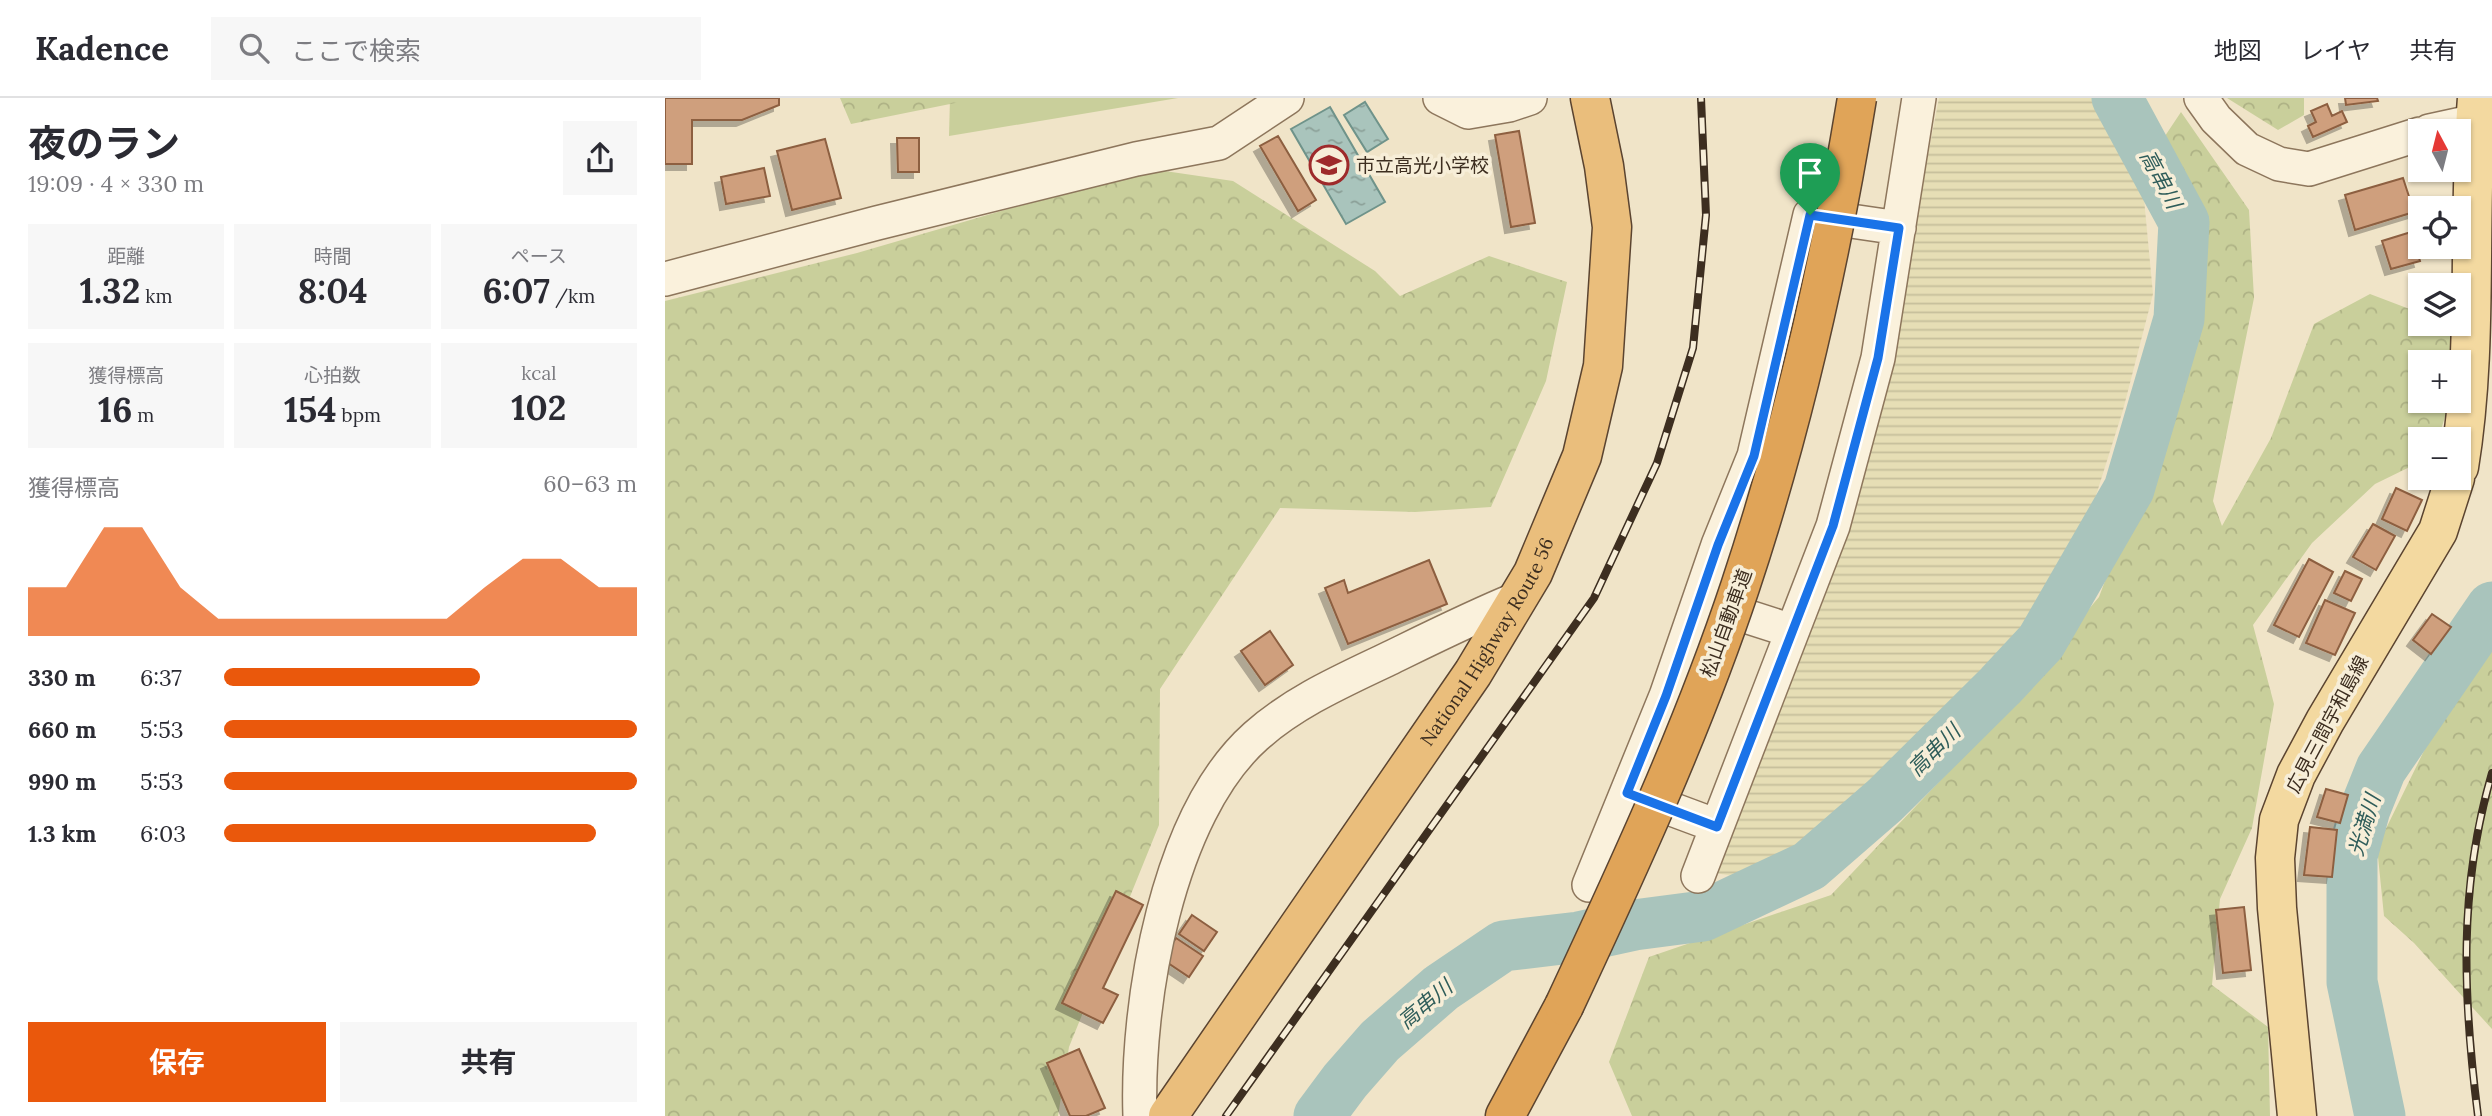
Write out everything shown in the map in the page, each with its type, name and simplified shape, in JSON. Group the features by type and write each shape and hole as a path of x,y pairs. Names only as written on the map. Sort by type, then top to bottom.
{"highway":[{"name":"National Highway Route 56","path":"1168,1116 1473,673 1533,573 1582,456 1602,366 1612,227 1605,166 1590,98"},
{"name":"松山自動車道","path":"1505,1116 1564,1006 1646,828 1692,717 1740,588 1773,480 1809,341 1838,207 1857,98"}],"main road":[{"path":"2465,427 2472,354 2476,109"},
{"name":"広見三間宇和島線","path":"2297,1116 2277,908 2275,858 2279,820 2296,775 2319,732 2438,531 2451,490"}],"street":[{"path":"665,279 1110,165 1219,143 1287,98"},
{"path":"1440,98 1468,112 1483,103 1530,98"},
{"path":"1698,876 1833,526 1875,371 1919,98"},
{"path":"2201,98 2216,119 2247,149 2279,164 2309,169 2408,138"},
{"path":"2455,119 2476,109"},
{"path":"1589,885 1666,696 1718,545 1754,456 1810,215 1899,228"},
{"path":"1140,1116 1139,1078 1153,950 1190,830 1221,775 1255,737 1298,705 1445,631 1517,599"},
{"path":"1700,601 1792,631"},
{"path":"1627,793 1717,827"}],"shaded area":[{"path":"1939,98 2099,98 2143,188 2153,294 2123,410 2087,524 2027,630 1877,793 1806,858 1739,877 1715,873 1889,355"}],"green space":[{"path":"840,98 960,98 960,102 851,124"},
{"path":"950,98 1178,98 949,136"},
{"path":"2227,98 2304,98 2304,115 2278,130"},
{"path":"2181,112 2249,210 2254,298 2213,501 2222,526 2271,438 2314,324 2370,294 2408,308 2408,336 2457,336 2455,350 2408,350 2408,413 2446,413 2442,427 2408,427 2408,468 2375,484 2312,543 2253,625 2274,704 2252,828 2220,899 2212,985 2268,1027 2270,1116 1632,1116 1609,1062 1649,957 1831,895 1979,740 2099,597 2155,447 2187,329 2180,193 2165,136"},
{"path":"1158,170 1233,181 1375,271 1400,296 1489,256 1567,282 1546,381 1491,507 1415,512 1280,508 1160,689 1159,825 1069,1047 1058,1116 665,1116 665,301 857,253 1008,209"},
{"path":"2492,650 2492,1029 2414,943 2384,916 2377,847 2441,716"}],"water":[{"path":"1365,102 1388,139 1367,152 1344,115"},
{"path":"1330,107 1385,202 1346,224 1291,129"}],"building":[{"path":"665,98 779,98 779,105 742,120 692,120 692,164 665,164"},
{"path":"2345,98 2377,98 2378,101 2346,105"},
{"path":"2327,104 2332,116 2342,111 2347,122 2313,137 2308,126 2316,122 2311,111"},
{"path":"1519,131 1535,223 1511,227 1495,135"},
{"path":"1278,136 1316,200 1298,211 1260,146"},
{"path":"897,138 919,138 919,172 898,172"},
{"path":"825,139 841,198 792,210 777,151"},
{"path":"764,168 770,196 726,204 721,177"},
{"path":"2403,178 2409,196 2408,214 2355,230 2345,195"},
{"path":"2408,233 2408,259 2420,261 2391,269 2382,241"},
{"path":"2396,488 2422,500 2407,531 2382,519"},
{"path":"2373,524 2395,536 2376,570 2353,557"},
{"path":"2309,559 2333,572 2299,637 2274,625"},
{"path":"1429,560 1447,604 1348,644 1325,588 1344,580 1348,593"},
{"path":"2345,571 2362,579 2351,601 2334,593"},
{"path":"2325,600 2355,613 2335,655 2306,643"},
{"path":"2432,614 2451,627 2431,654 2413,640"},
{"path":"1270,631 1293,665 1265,685 1241,651"},
{"path":"2326,789 2348,795 2340,823 2317,817"},
{"path":"2310,827 2337,830 2332,877 2304,875"},
{"path":"1116,891 1143,905 1103,988 1118,995 1103,1023 1062,1003"},
{"path":"2244,907 2251,970 2223,973 2216,910"},
{"path":"1192,915 1217,932 1204,951 1179,934"},
{"path":"1176,938 1203,956 1189,977 1162,959"},
{"path":"1079,1049 1105,1108 1086,1116 1070,1116 1047,1063"}],"waterway":[{"name":"高串川","path":"1319,1116 1380,1041 1441,988 1503,946 1579,937 1634,925 1703,916 1809,866 1885,800 2041,642 2129,489 2179,319 2184,222 2117,98"},
{"name":"光満川","path":"2380,1116 2352,982 2352,856 2365,809 2381,769 2492,607"}],"railway":[{"path":"1226,1116 1594,598 1657,463 1693,348 1706,215 1701,98"},
{"path":"2478,1116 2469,1029 2467,944 2473,859 2492,773"}],"place":[{"name":"市立高光小学校","path":"1329,165"}],"route":[{"path":"1810,215 1899,228 1878,358 1833,526 1717,827 1627,793 1666,696 1718,545 1754,456 1810,215"}]}
